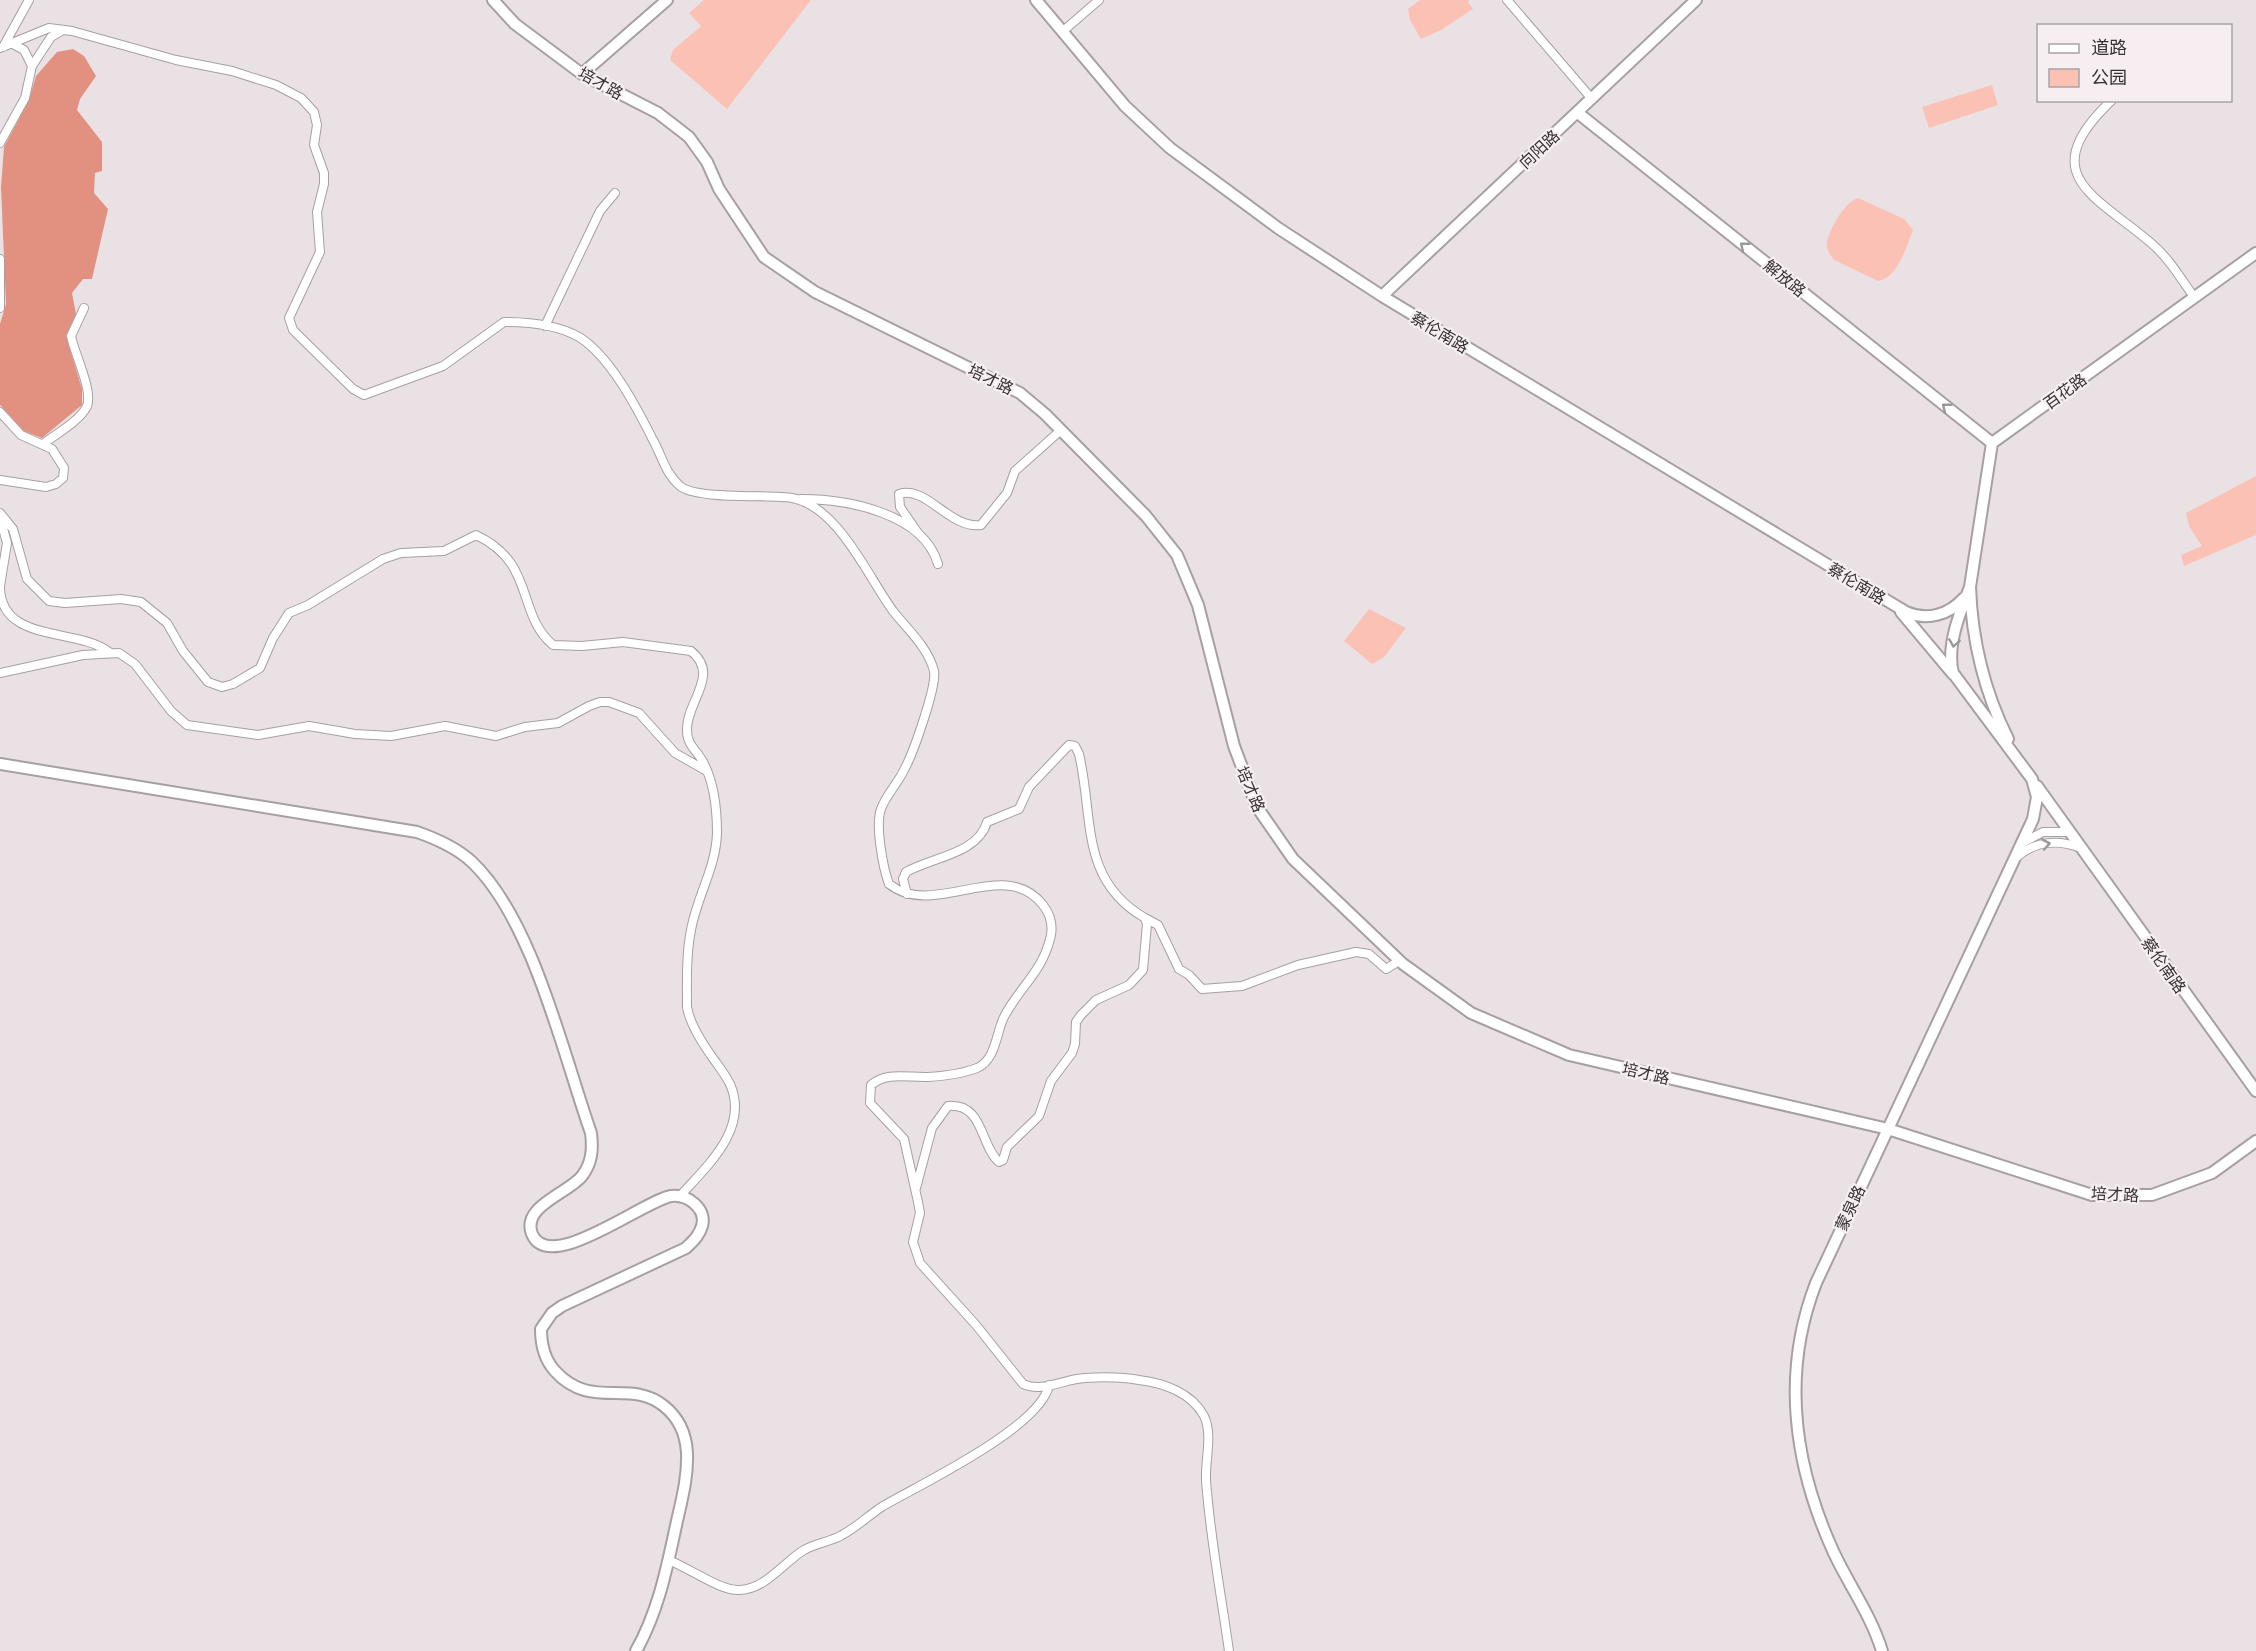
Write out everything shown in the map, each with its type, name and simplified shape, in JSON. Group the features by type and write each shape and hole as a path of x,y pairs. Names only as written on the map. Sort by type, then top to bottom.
{"street":[{"path":"1,47 29,0"},
{"name":"培才路","path":"493,0 515,24 582,74 658,113 689,137 707,162 719,189 764,257 815,292 1020,393 1061,430 1146,516 1177,555 1198,605 1234,746 1257,807 1293,859 1399,961 1471,1013 1569,1055 1888,1129 2092,1195 2152,1195 2212,1173 2256,1141"},
{"path":"582,74 667,0"},
{"name":"蔡伦南路","path":"1036,0 1125,106 1170,148 1278,228 1382,296 1912,615 1936,615 1957,605 1970,587"},
{"path":"1062,32 1099,0"},
{"path":"1507,0 1592,99"},
{"name":"向阳路","path":"1382,296 1696,0"},
{"path":"1,47 49,28 63,30 176,60 232,71 276,85 302,98 314,112 317,124 314,146 324,173 324,184 317,212 320,252 289,318 293,330 353,389 364,395 442,366 504,322 545,326 579,337 602,356 645,424 664,466 683,488 704,493 814,499 873,510 903,522 918,533"},
{"path":"0,143 25,98 32,66 51,37 63,30"},
{"path":"11,43 24,50 32,66"},
{"path":"2110,102 2082,137 2073,155 2078,179 2087,194 2152,244 2194,297"},
{"name":"解放路","path":"1578,113 1992,443"},
{"path":"545,326 600,211 615,193"},
{"name":"百花路","path":"1992,443 2256,253"},
{"path":"0,259 0,308"},
{"path":"43,444 86,408 89,398 87,388 71,336 84,308"},
{"path":"0,412 21,435 43,444 59,457 64,468 63,478 56,484 46,487 0,480"},
{"path":"938,564 935,554 900,507 899,494 912,492 958,521 971,526 981,525 1007,493 1015,471 1061,430"},
{"path":"1992,443 1970,587 1973,627 1986,687 2006,735 2032,780"},
{"path":"794,499 808,504 835,527 917,639 934,671 934,688 906,768 886,798 878,826 889,884 902,894 927,897 991,885 1008,886 1026,891 1038,899 1050,914 1052,929 1047,953 1038,971 1007,1013 988,1060 980,1067 944,1076 888,1076 871,1085 870,1103 904,1139 920,1213 913,1242 920,1263 976,1325 1023,1384 1032,1388 1085,1378 1139,1380 1179,1391 1197,1405 1205,1418 1208,1431 1205,1451 1208,1504 1229,1651"},
{"path":"0,515 7,543 0,586 3,606 21,623 47,634 100,646 109,652 127,657 146,677 180,721 200,728 258,735 309,726 355,734 391,736 445,726 496,736 525,727 558,723 589,706 609,702 639,713 675,753 705,770"},
{"path":"0,515 13,529 23,571 40,594 57,604 106,599 141,602 167,623 183,651 208,682 222,687 233,684 260,668 273,638 289,613 308,605 383,558 400,553 444,551 476,535 499,549 518,572 533,615 553,645 582,646 623,642 691,651 697,656 704,674 703,685 687,720 687,737 705,770 715,808 716,851 691,929 687,1007 688,1016 729,1083 734,1112 731,1126 718,1154 680,1197"},
{"path":"1970,587 1958,617 1952,657 1956,679 2032,780"},
{"name":"蔡伦南路","path":"1892,604 1917,629 1956,679"},
{"path":"0,673 109,652"},
{"path":"907,894 903,879 906,872 967,847 980,838 987,822 1019,809 1029,788 1070,745 1075,746 1079,754 1086,816 1100,871 1124,904 1158,925 1179,969 1189,975 1202,989 1242,986 1298,966 1356,952 1369,954 1386,969 1399,961"},
{"path":"0,764 417,832 452,847 486,876 508,910 542,986 591,1133 593,1149 583,1176 571,1188 548,1201 535,1213 531,1223 532,1233 537,1242 547,1248 558,1247 588,1236 655,1201 680,1197 694,1202 700,1211 703,1224 691,1243 651,1265 562,1306 552,1313 541,1329 545,1357 564,1380 588,1392 633,1393 655,1400 674,1416 681,1427 687,1452 687,1471 658,1605 650,1626 636,1651"},
{"name":"蔡伦南路","path":"2032,780 2256,1091"},
{"name":"蒙泉路","path":"1882,1651 1865,1607 1839,1563 1825,1529 1801,1456 1794,1393 1799,1338 1809,1301 2020,847 2037,805 2032,780"},
{"path":"2020,847 2030,837 2043,832 2070,832"},
{"path":"2013,860 2031,848 2045,843 2060,842 2081,849"},
{"path":"916,1189 932,1128 948,1106 961,1107 976,1120 984,1130 994,1158 999,1162 1003,1160 1007,1147 1039,1116 1051,1081 1072,1053 1076,1022 1081,1014 1096,1000 1129,986 1143,970 1146,958 1145,918"},
{"path":"668,1560 725,1587 739,1591 751,1588 763,1582 802,1551 842,1536 870,1514 1004,1437 1046,1398 1049,1385"}],"green space":[{"path":"704,0 811,0 727,109 670,60 673,50 701,26 689,13"},
{"path":"1420,0 1469,0 1473,9 1441,30 1421,39 1410,20 1408,9"},
{"path":"1992,85 1998,105 1929,128 1922,107"},
{"path":"1858,198 1904,219 1913,230 1896,268 1885,279 1878,281 1834,260 1827,247 1829,236 1839,216 1853,200"},
{"path":"2256,476 2256,535 2184,566 2181,555 2202,546 2189,526 2186,513"},
{"path":"1369,609 1406,628 1384,657 1372,664 1344,641"}],"shaded area":[{"path":"73,49 84,56 96,76 80,99 77,110 102,142 102,171 95,173 94,193 108,209 92,279 83,279 72,293 76,314 66,336 82,389 82,405 42,438 24,431 0,405 0,324 6,304 1,187 4,147 29,100 36,76 57,52"}]}
